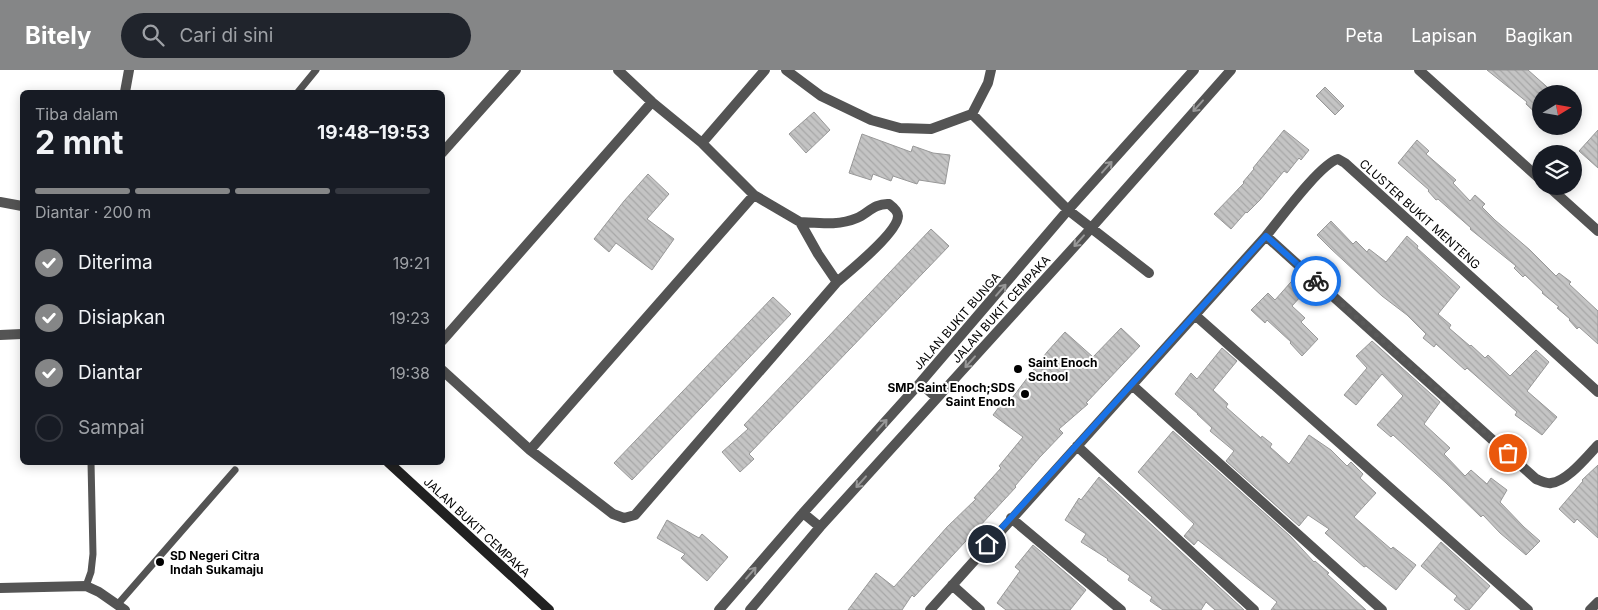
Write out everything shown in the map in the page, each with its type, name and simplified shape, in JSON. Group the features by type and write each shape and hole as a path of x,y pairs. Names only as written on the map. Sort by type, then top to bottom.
{"street":[{"path":"125,90 129,70"},
{"path":"445,150 516,70"},
{"path":"618,70 652,102 702,143 754,194 800,222 837,282"},
{"path":"702,143 765,70"},
{"path":"786,70 821,96 871,120 900,128 931,129 972,114 988,83 991,70"},
{"name":"JALAN BUKIT BUNGA","path":"719,610 920,383 1068,210 1194,70"},
{"name":"JALAN BUKIT CEMPAKA","path":"750,610 820,527 1091,228 1231,70"},
{"path":"1418,70 1532,172"},
{"path":"445,338 652,102"},
{"path":"972,114 1068,210 1148,273"},
{"name":"CLUSTER BUKIT MENTENG","path":"930,610 1266,236 1309,185 1332,161 1338,159 1345,163 1598,392"},
{"path":"530,450 754,194"},
{"path":"1558,195 1598,231"},
{"path":"0,202 20,206"},
{"path":"445,373 530,450 614,514 624,518 635,515 837,282 866,257 894,227 898,213 889,204 883,203 856,218 837,223 800,222"},
{"path":"1266,236 1536,479 1545,483 1559,481 1566,477 1598,445"},
{"path":"1195,315 1528,610"},
{"path":"0,335 20,334"},
{"path":"920,383 937,398"},
{"path":"1132,385 1382,610"},
{"path":"1077,446 1254,610"},
{"name":"JALAN BUKIT CEMPAKA","path":"391,465 549,610"},
{"path":"803,513 820,527"},
{"path":"1011,518 1121,610"},
{"path":"952,585 980,610"},
{"path":"0,588 86,586 99,592 121,607"},
{"path":"1590,610 1598,602"}],"lane":[{"path":"300,90 316,70"},
{"path":"86,586 91,572 93,554 91,465"},
{"path":"121,607 235,470"}],"building":[{"path":"1487,70 1528,70 1545,85 1532,85 1532,110 1526,104 1527,102"},
{"path":"1325,87 1344,106 1335,115 1316,96"},
{"path":"814,112 830,130 806,153 789,134"},
{"path":"1284,130 1309,150 1301,160 1299,158 1287,173 1284,171 1260,200 1231,229 1214,214 1244,183 1253,168"},
{"path":"1598,130 1598,168 1582,154 1582,148"},
{"path":"862,134 911,152 913,146 933,153 950,155 945,184 919,180 917,184 893,176 891,181 873,174 871,180 849,173"},
{"path":"1417,140 1429,151 1426,154 1456,180 1453,183 1470,201 1475,195 1485,204 1482,207 1495,220 1530,250 1556,276 1559,273 1571,282 1569,284 1598,311 1598,344 1579,327 1577,329 1570,319 1557,308 1559,307 1525,275 1523,277 1514,268 1516,266 1470,229 1438,199 1436,200 1429,190 1398,163"},
{"path":"648,174 669,194 647,219 674,239 652,270 616,243 609,252 594,239"},
{"path":"1331,221 1353,244 1356,241 1367,252 1369,249 1386,262 1407,236 1418,246 1417,248 1460,287 1438,314 1451,325 1449,328 1485,358 1488,355 1510,376 1536,350 1549,362 1527,391 1557,417 1542,435 1515,415 1517,412 1467,368 1465,370 1436,344 1434,347 1423,338 1426,334 1407,315 1382,296 1317,235"},
{"path":"931,229 949,246 749,454 754,459 740,472 722,452 748,429 744,425"},
{"path":"1298,274 1311,285 1292,306 1305,318 1301,322 1318,339 1302,356 1291,342 1267,320 1265,323 1251,310 1268,293 1275,300"},
{"path":"773,297 791,314 632,480 614,463"},
{"path":"1121,328 1140,346 1086,403 1088,404 1059,429 1063,433 1040,457 1016,487 914,597 912,595 902,610 848,610 876,573 894,587 947,527 976,499 974,498 1001,468 999,466 1023,437 993,415 1005,399 1009,402 1047,352 1065,332 1093,357"},
{"path":"1372,341 1440,402 1424,424 1450,448 1444,454 1465,476 1471,470 1487,484 1491,478 1507,490 1500,502 1540,541 1526,555 1500,533 1483,515 1481,517 1393,435 1391,437 1377,425 1403,396 1382,374 1356,405 1344,395 1367,368 1356,356"},
{"path":"1222,348 1237,361 1213,390 1228,404 1226,407 1261,438 1262,436 1272,444 1270,447 1289,464 1309,435 1331,450 1347,466 1351,462 1363,474 1360,478 1376,493 1354,517 1391,549 1393,547 1416,565 1396,590 1366,566 1364,567 1325,533 1329,529 1308,515 1299,526 1226,461 1234,451 1210,431 1212,428 1175,394 1191,373 1197,379"},
{"path":"1173,431 1290,536 1314,562 1329,573 1327,574 1366,610 1271,610 1277,602 1198,540 1194,545 1184,536 1194,524 1138,472"},
{"path":"1598,465 1598,538 1577,519 1574,523 1559,509 1582,480"},
{"path":"1099,477 1244,610 1215,610 1206,602 1201,610 1163,610 1150,601 1152,597 1128,580 1130,576 1081,542 1086,534 1065,520 1079,498 1081,500"},
{"path":"667,520 699,538 702,534 728,557 707,581 681,558 685,554 657,538"},
{"path":"1441,542 1490,586 1469,610 1466,610 1454,600 1457,596 1421,566"},
{"path":"1033,545 1086,590 1070,610 1006,610 997,603 1020,571 1015,567"}],"way so far":[{"path":"1316,281 1508,453"}],"place":[{"name":"Saint Enoch School","path":"1018,369"},
{"name":"SMP Saint Enoch;SDS Saint Enoch","path":"1025,394"},
{"name":"SD Negeri Citra Indah Sukamaju","path":"160,562"}],"route":[{"path":"987,544 1266,236 1316,281"}]}
